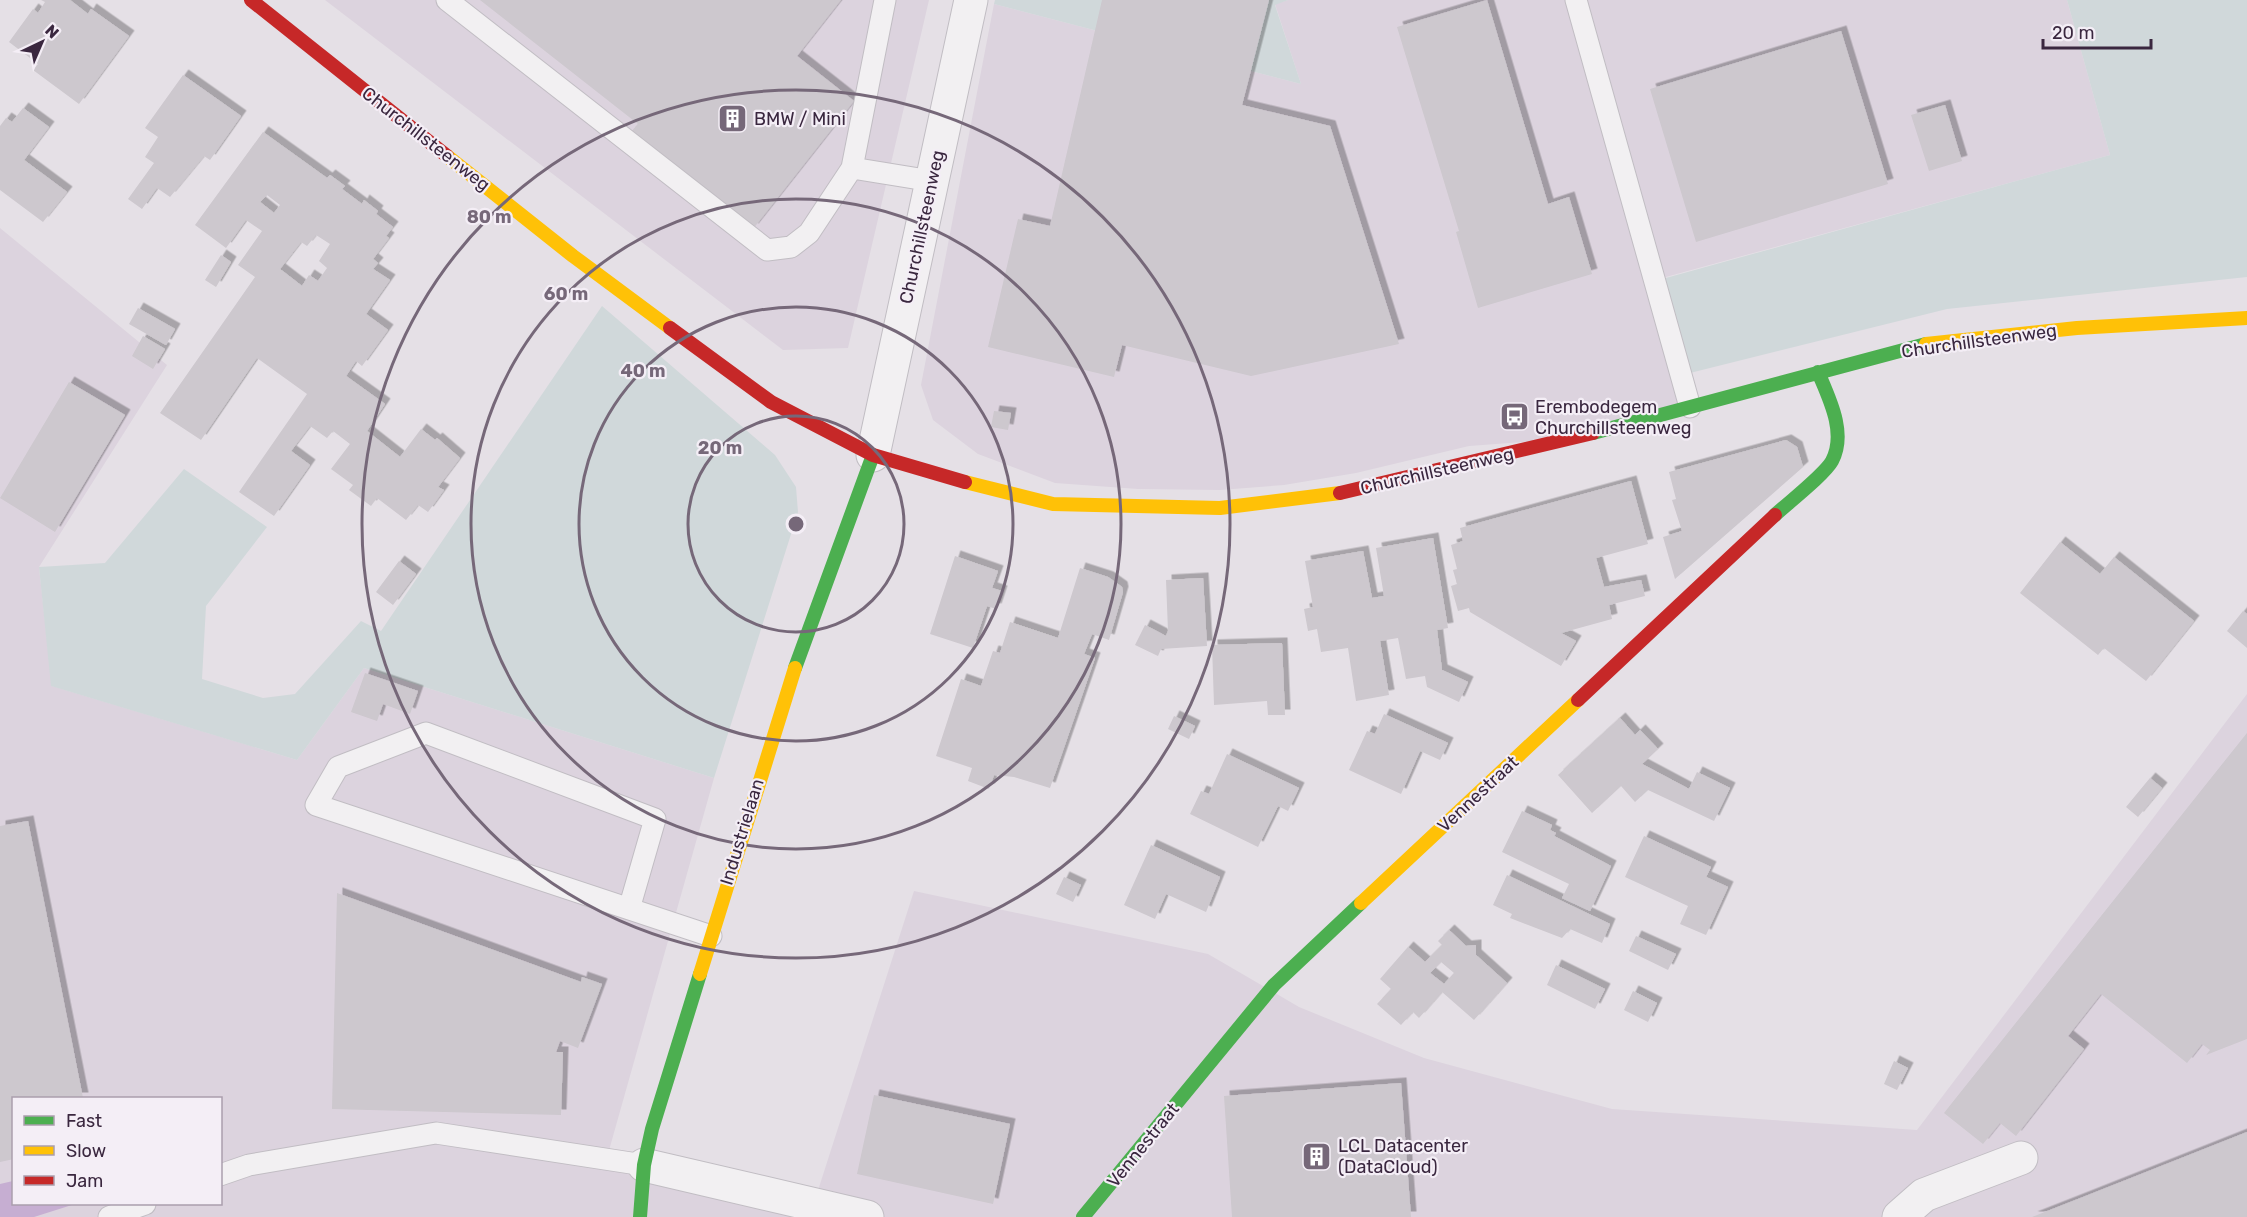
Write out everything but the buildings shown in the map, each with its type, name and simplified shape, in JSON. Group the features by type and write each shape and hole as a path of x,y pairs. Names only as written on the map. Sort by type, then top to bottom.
{"street":[{"name":"Churchillsteenweg","path":"251,0 573,256 763,397 873,455 980,487 1053,504 1220,508 1356,491 1576,438 1919,345 2077,328 2247,318"},
{"name":"Churchillsteenweg","path":"873,455 972,0"},
{"name":"Vennestraat","path":"1083,1217 1274,985 1832,462 1839,442 1837,420 1818,372"},
{"name":"Industrielaan","path":"640,1217 644,1165 652,1129 711,936 787,690 873,455"},
{"path":"1899,1217 1924,1195 2021,1158"},
{"path":"644,1165 867,1217"}],"lane":[{"path":"447,0 767,250 791,247 809,233 852,168 885,0"},
{"path":"1576,0 1690,407"},
{"path":"852,168 932,181"},
{"path":"629,909 655,819 426,733 338,767 316,805 520,873 629,909 711,936"},
{"path":"222,1174 249,1165 436,1133 644,1165"},
{"path":"109,1217 140,1205"}],"shaded area":[{"path":"325,0 929,0 848,348 783,350"},
{"path":"995,0 1288,0 1275,5 1301,84 994,4"},
{"path":"1288,0 2067,0 2110,155 1655,280 1690,407 1576,438 1469,446 1356,473 1284,485 1220,490 1138,489 1055,483 978,454 933,420 921,385 994,4 1301,84 1275,4"},
{"path":"2067,0 2247,0 2247,277 1947,309 1682,375 1655,281 2110,155"},
{"path":"0,228 167,365 39,567 52,686 297,760 364,668 714,778 606,1161 813,1206 914,891 1208,954 1299,1007 1424,1058 1612,1109 1917,1130 2247,694 2247,1217 0,1217"},
{"path":"602,306 775,455 796,487 798,512 714,778 364,668 297,760 51,686 39,567 105,563 184,469 267,527 206,606 202,679 263,698 295,694 361,621 381,631"},
{"path":"12,1181 12,1205 72,1205 34,1217 0,1217 0,1184"}],"traffic: fast":[{"path":"1593,433 1926,344"},
{"path":"1775,515 1828,467 1836,450 1838,439 1835,416 1818,372"},
{"path":"795,668 873,455"},
{"path":"1083,1217 1274,985 1361,903"},
{"path":"640,1217 644,1165 652,1129 700,974"}],"traffic: slow":[{"path":"447,156 573,256 670,328"},
{"path":"1926,344 2077,328 2247,318"},
{"path":"965,482 1053,504 1220,508 1340,493"},
{"path":"700,974 795,668"},
{"path":"1361,903 1578,700"}],"traffic: jam":[{"path":"251,0 447,156"},
{"path":"670,328 771,402 873,455 965,482"},
{"path":"1340,493 1593,433"},
{"path":"1578,700 1775,515"}],"place":[{"name":"BMW / Mini","path":"733,119"},
{"name":"Erembodegem Churchillsteenweg","path":"1514,417"},
{"name":"LCL Datacenter (DataCloud)","path":"1317,1156"}]}
